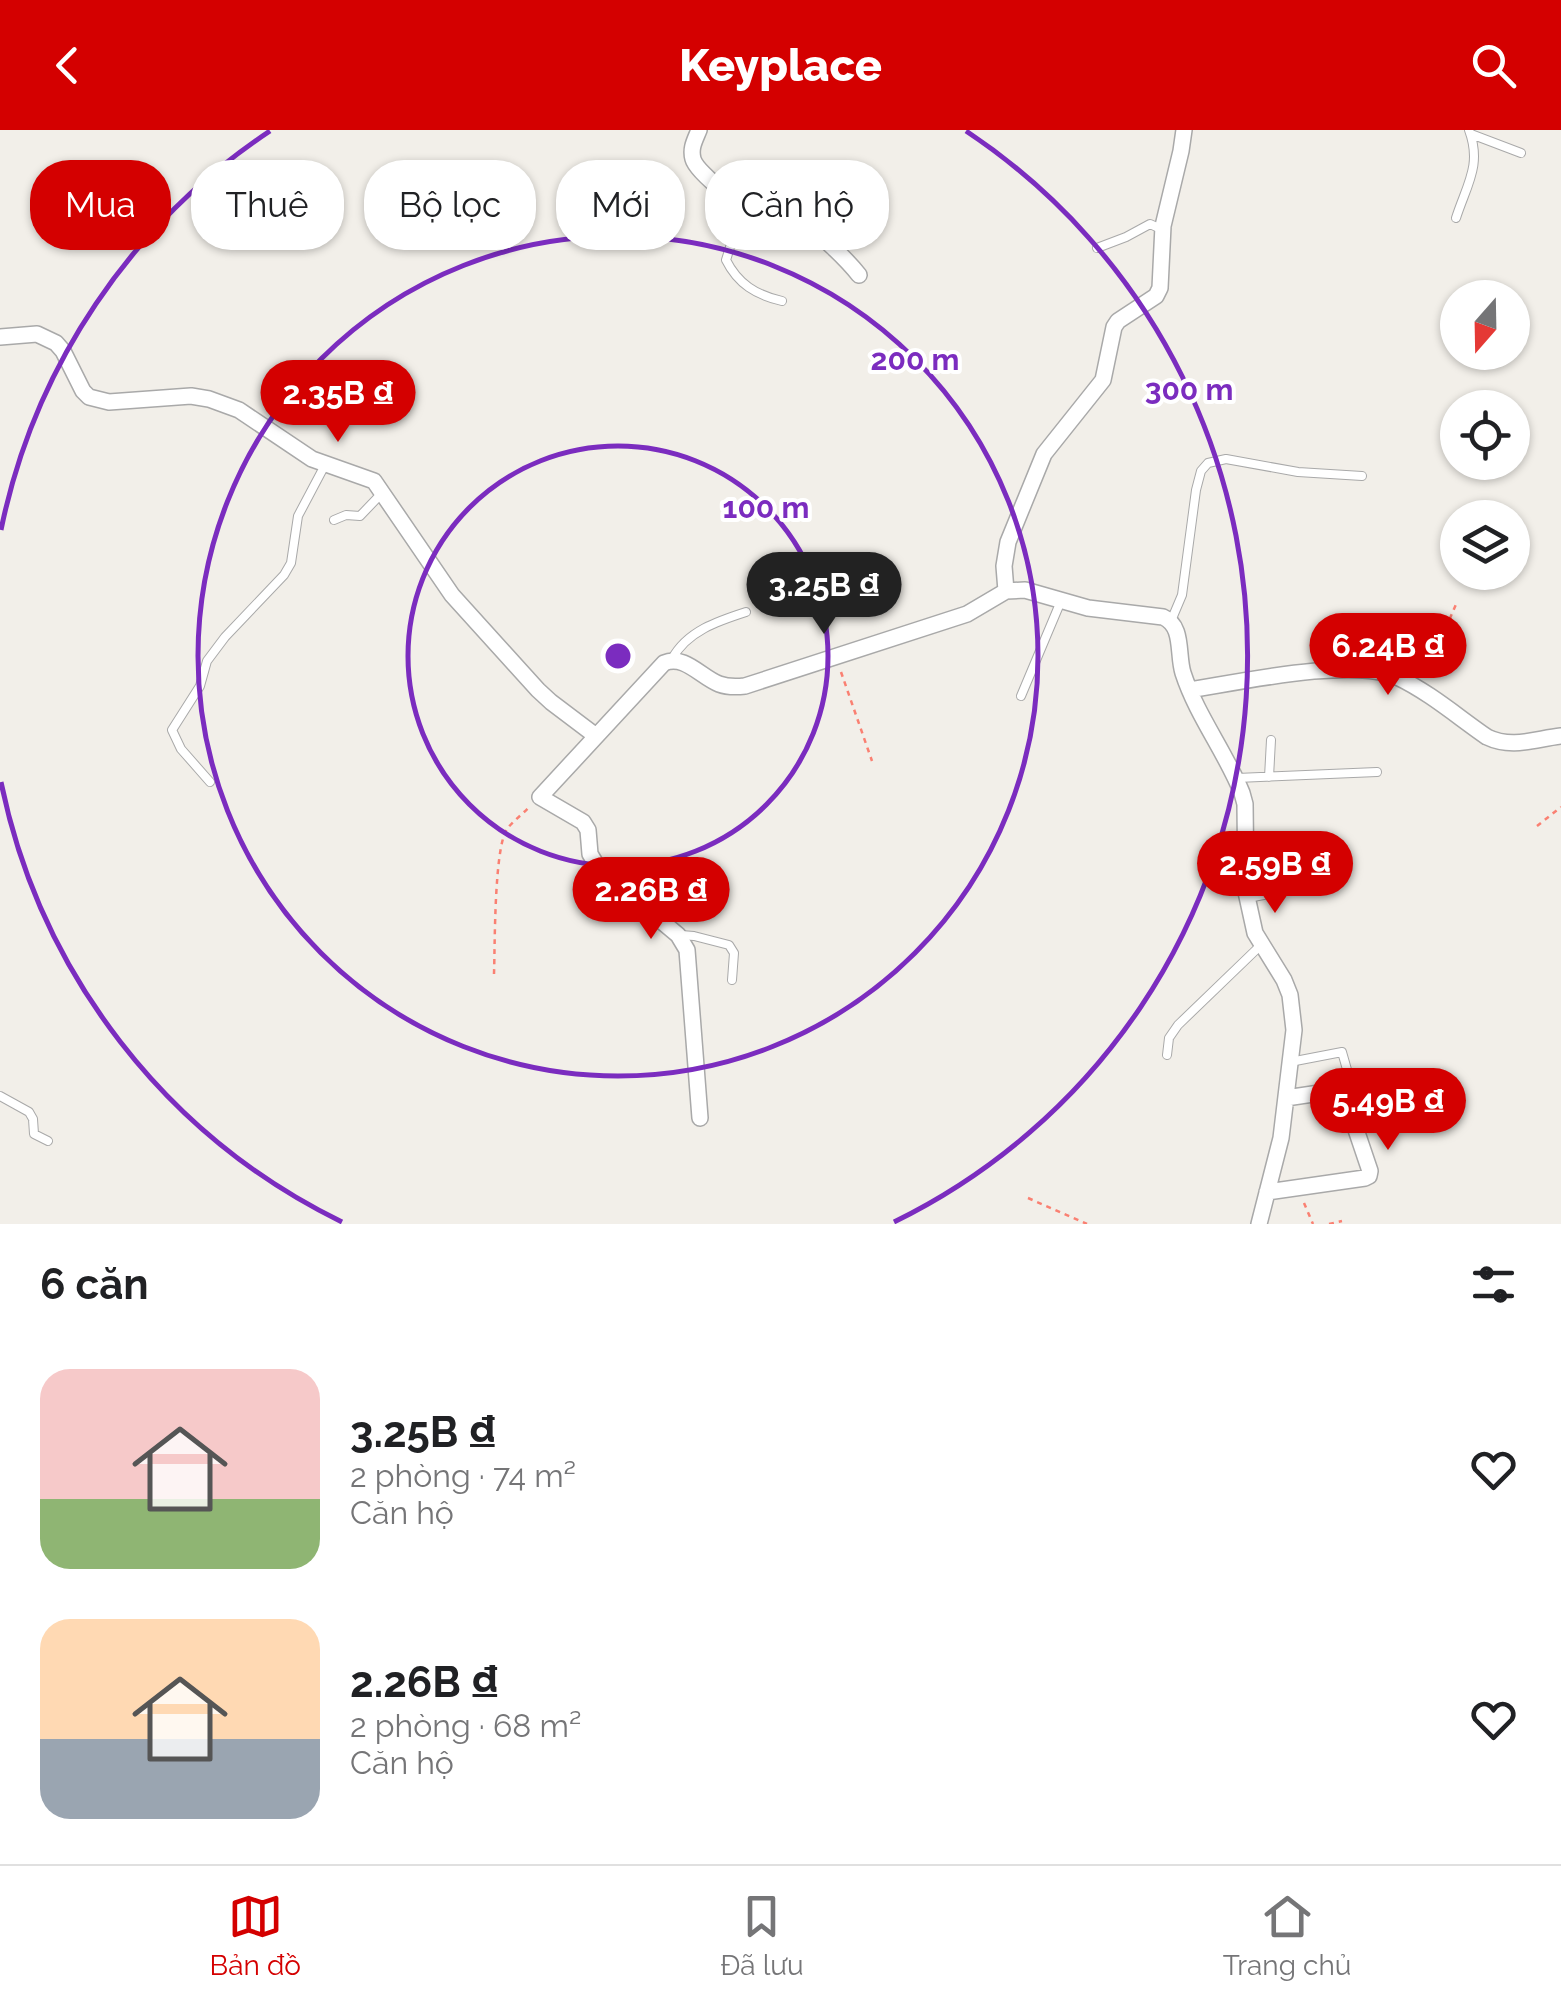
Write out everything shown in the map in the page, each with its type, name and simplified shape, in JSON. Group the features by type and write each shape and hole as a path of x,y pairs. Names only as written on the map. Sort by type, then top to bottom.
{"street":[{"path":"699,130 692,154 695,165 705,173"},
{"path":"1006,591 1004,566 1008,542 1044,454 1103,380 1118,321 1156,296 1160,288 1162,230 1184,130"},
{"path":"832,250 858,276"},
{"path":"0,336 37,334 56,343 89,397 109,402 191,396 209,399 240,410 312,459 374,481 452,595 538,690 596,736"},
{"path":"700,1118 687,950 678,935 598,869 590,854 588,830 583,822 540,797 664,663 680,662 718,684 744,686 966,614 1006,591 1025,590 1088,608 1171,620 1190,690 1246,804 1247,898 1261,945 1290,995 1294,1030 1281,1138 1259,1224"},
{"path":"1190,690 1276,676 1359,668 1377,670 1412,685 1499,743 1561,736"},
{"path":"1267,1192 1369,1176 1345,1098 1334,1091 1286,1098"}],"lane":[{"path":"1470,132 1521,154"},
{"path":"1456,218 1473,172 1476,148 1470,132"},
{"path":"1097,248 1150,224 1162,230"},
{"path":"729,250 726,260 746,286 782,302"},
{"path":"1171,620 1182,595 1196,490 1201,470 1208,464 1226,459 1298,472 1362,476"},
{"path":"210,782 172,735 174,724 190,705 207,661 224,636 284,574 290,563 298,516 325,464"},
{"path":"334,520 346,515 360,516 383,492"},
{"path":"1020,696 1061,601"},
{"path":"672,660 678,648 704,627 746,612"},
{"path":"1270,776 1271,740"},
{"path":"1236,778 1377,772"},
{"path":"1247,898 1316,881"},
{"path":"678,935 729,946 734,952 732,980"},
{"path":"1167,1055 1169,1038 1178,1025 1261,945"},
{"path":"1290,1062 1342,1052 1350,1080"},
{"path":"0,1096 29,1112 34,1134 48,1142"}],"path":[{"path":"1412,685 1438,646 1457,602"},
{"path":"836,656 872,761"},
{"path":"494,974 502,843 506,831 540,797"},
{"path":"1537,826 1561,807"},
{"path":"1298,1188 1313,1224"},
{"path":"1028,1198 1087,1224"},
{"path":"1330,1224 1342,1220"}]}
